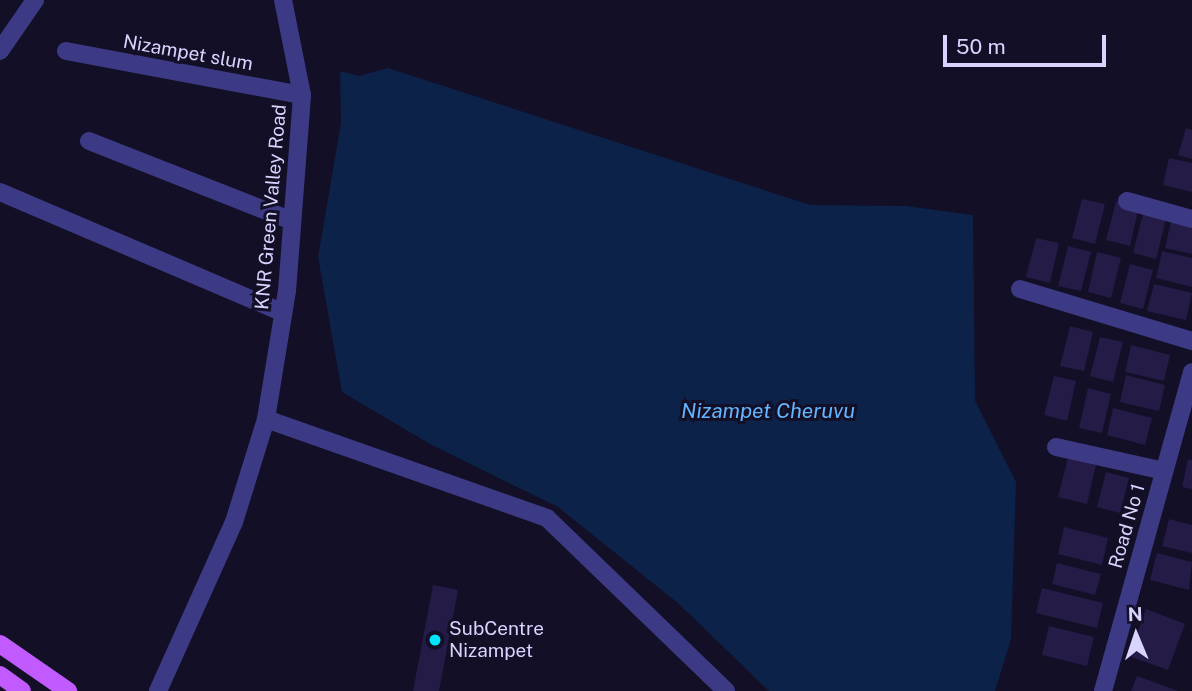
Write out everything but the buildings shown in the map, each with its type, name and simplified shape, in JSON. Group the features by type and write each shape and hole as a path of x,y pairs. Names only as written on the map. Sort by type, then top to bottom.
{"main road":[{"path":"0,644 68,691"},
{"path":"3,682 22,691"}],"street":[{"path":"0,51 35,0"},
{"name":"KNR Green Valley Road","path":"158,691 234,522 266,419 283,313 302,95 283,0"},
{"name":"Nizampet slum","path":"66,51 302,95"},
{"path":"89,141 290,220"},
{"path":"0,192 283,313"},
{"path":"1127,201 1192,219"},
{"path":"1020,289 1192,341"},
{"name":"Road No 1","path":"1103,691 1192,372"},
{"path":"266,419 547,518 726,691"},
{"path":"1056,447 1164,471"}],"water":[{"name":"Nizampet Cheruvu","path":"388,68 810,205 906,206 973,215 975,401 1016,482 1011,639 995,691 769,691 679,604 558,507 430,444 342,392 318,257 341,123 340,71 359,76"}],"place":[{"name":"SubCentre Nizampet","path":"435,640"}]}
